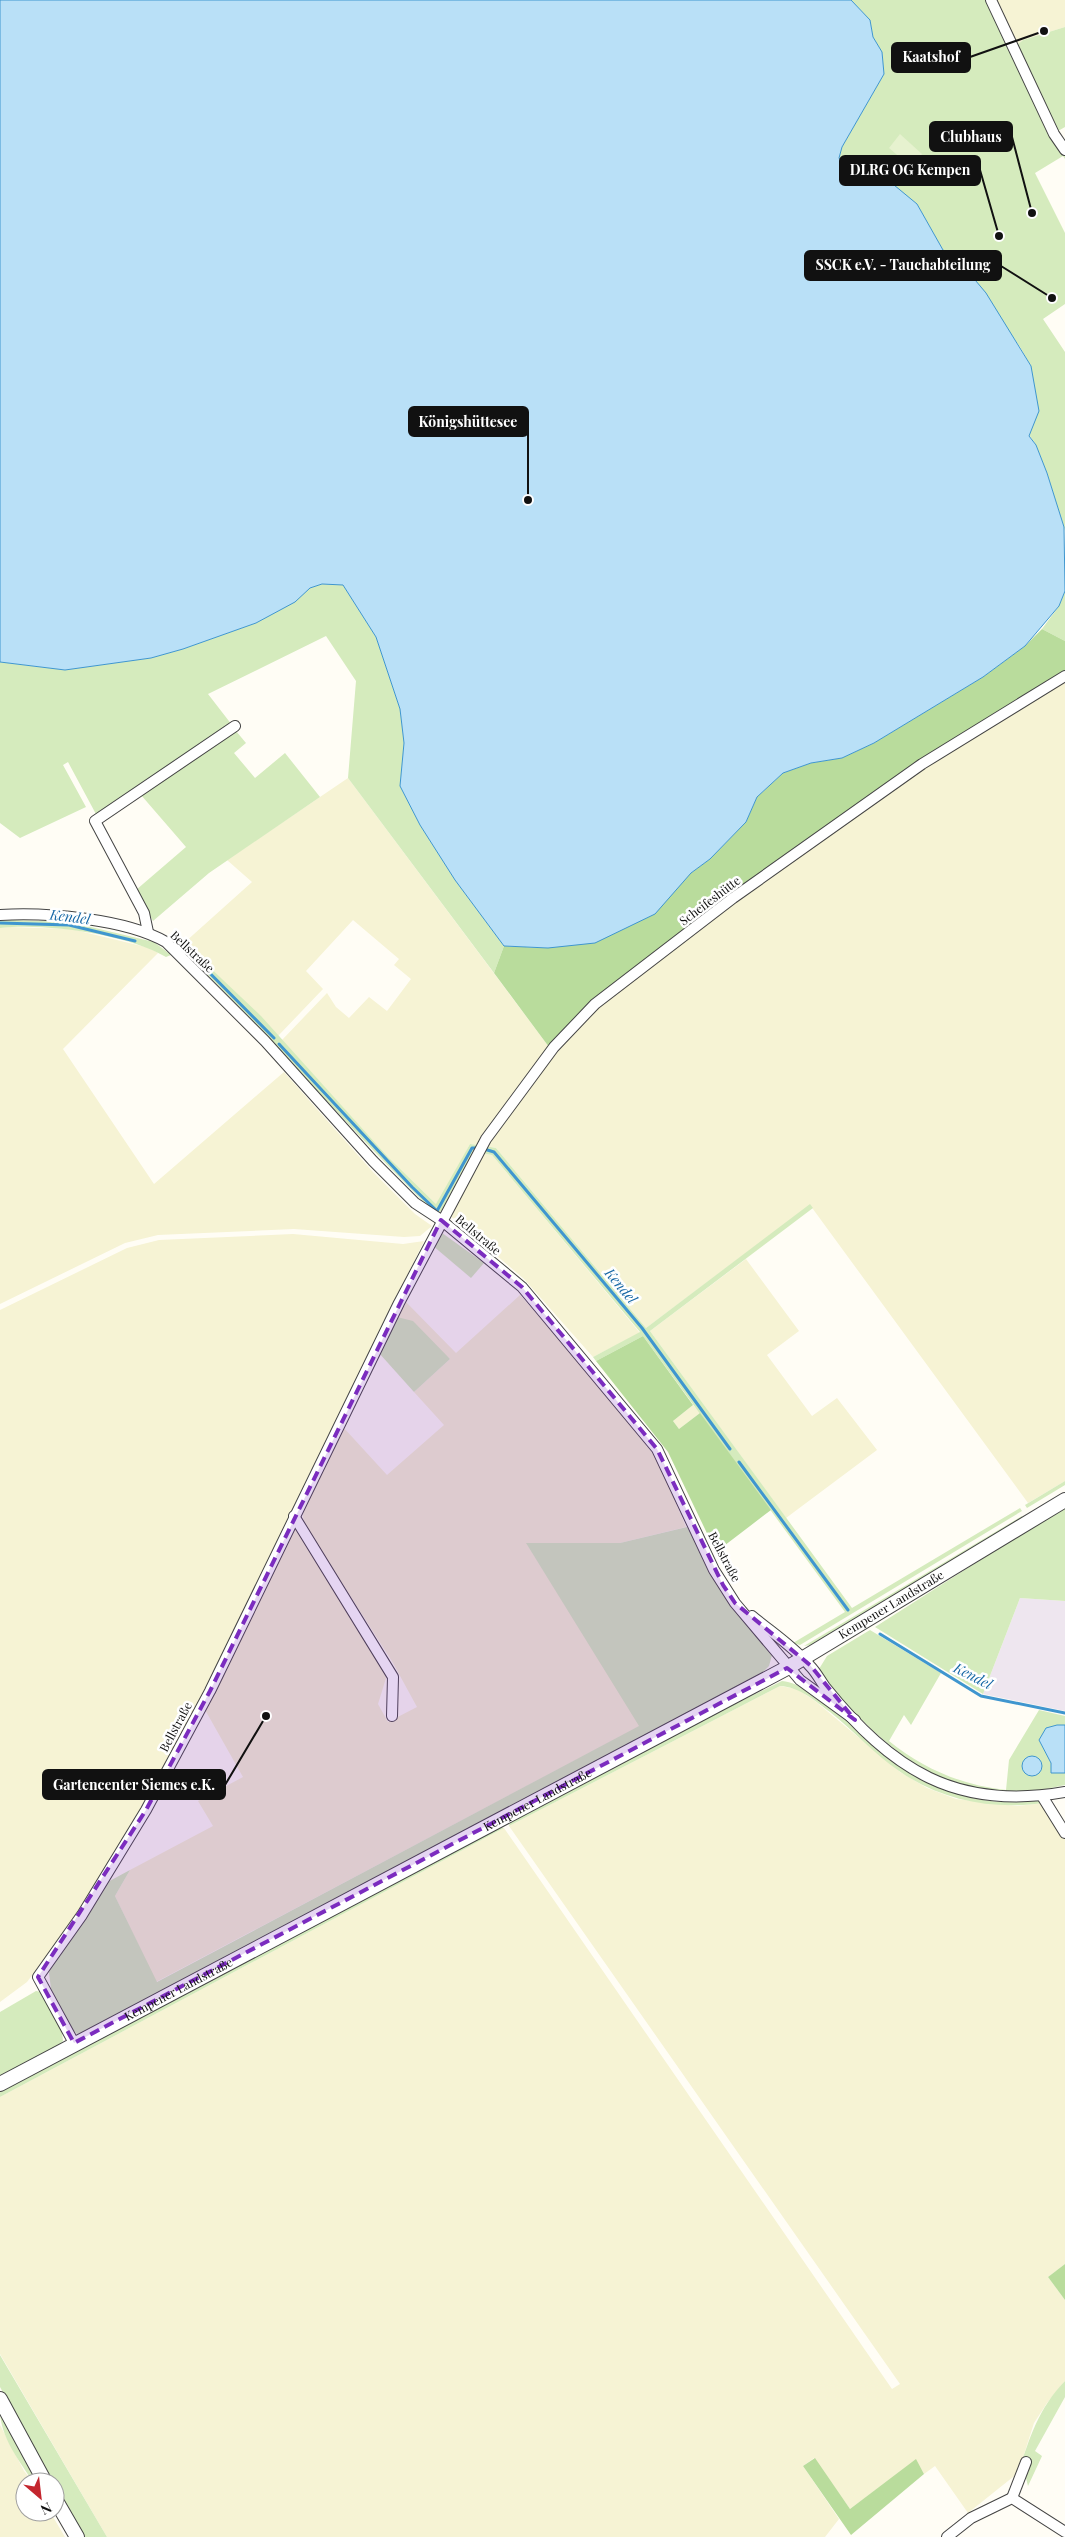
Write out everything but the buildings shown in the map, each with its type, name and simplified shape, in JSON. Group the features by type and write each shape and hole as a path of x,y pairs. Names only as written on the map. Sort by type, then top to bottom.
{"street":[{"path":"991,0 1054,134 1065,150"},
{"name":"Scheifeshütte","path":"432,1237 486,1139 554,1046 595,1004 733,898 922,764 1065,676"},
{"path":"148,932 144,913 95,821 236,726"},
{"name":"Bellstraße","path":"0,916 22,914 70,917 148,932 166,942 265,1041 373,1161 415,1202 441,1220 522,1287 657,1449 714,1570 735,1603 787,1668 800,1680 854,1720 904,1764 951,1788 993,1796 1042,1796 1065,1792"},
{"name":"Bellstraße","path":"74,2043 38,1977 82,1915 146,1810 210,1691 432,1237"},
{"name":"Kempener Landstraße","path":"0,2084 74,2043 787,1668 1065,1500"},
{"path":"294,1516 393,1677 392,1716"},
{"name":"Bellstraße","path":"735,1603 803,1659 854,1720"},
{"path":"1042,1796 1065,1834"},
{"path":"0,2399 40,2472"},
{"path":"947,2537 971,2518 1012,2498 1026,2462"},
{"path":"1012,2498 1065,2532"},
{"path":"65,2516 77,2537"}],"highlighted area":[{"path":"441,1220 522,1287 657,1449 723,1585 735,1603 810,1665 855,1720 787,1668 74,2043 38,1977 146,1810 210,1691"}],"shaded area":[{"path":"996,0 1065,0 1065,27 1023,40 1017,45"},
{"path":"1065,679 1065,1481 1028,1503 810,1205 646,1328 496,1148 485,1146 557,1046 597,1006 733,902 937,759"},
{"path":"348,778 549,1047 478,1145 470,1144 437,1205 388,1157 282,1040 327,993 336,1007 349,1018 369,997 387,1011 411,979 394,965 399,959 353,920 306,971 323,989 278,1036 184,943 252,882 227,860"},
{"path":"0,928 71,929 150,948 158,953 63,1049 154,1184 284,1072 373,1172 415,1214 432,1226 420,1236 404,1237 294,1229 158,1235 125,1243 0,1304"},
{"path":"481,1153 492,1155 640,1333 593,1357 524,1279 448,1214"},
{"path":"293,1234 403,1244 424,1241 207,1689 143,1809 78,1914 27,1982 0,2002 0,1310 127,1248 159,1240"},
{"path":"746,1259 799,1331 767,1355 812,1416 837,1398 877,1450 786,1518 650,1331"},
{"path":"520,1295 586,1369 657,1459 686,1527 620,1543 527,1544 640,1726 156,1982 115,1896 130,1870 213,1826 198,1801 243,1777 204,1708 290,1528 297,1529 387,1675 378,1704 388,1722 417,1707 393,1663 305,1525 303,1517 304,1507 343,1427 387,1475 444,1425 414,1392 450,1359 397,1317 405,1301 456,1353"},
{"path":"693,1405 700,1413 679,1429 673,1421"},
{"path":"1020,1598 1065,1601 1065,1711 983,1694"},
{"path":"780,1686 797,1689 815,1701 900,1772 927,1788 956,1799 1017,1806 1044,1803 1065,1837 1065,2264 1048,2277 1065,2300 1065,2381 1034,2423 1018,2473 968,2513 935,2466 924,2474 916,2460 850,2509 814,2458 803,2466 839,2519 825,2537 107,2537 0,2354 0,2097 504,1828 892,2389 900,2384 509,1826"},
{"path":"0,2425 25,2472 15,2472 15,2522 56,2522 65,2537 0,2537"}],"green space":[{"path":"851,0 996,0 1017,45 1023,40 1065,27 1065,127 1058,131 1065,142 1065,159 1063,156 1035,173 1065,233 1065,304 1043,319 1065,352 1065,531 1047,473 1036,445 1029,435 1031,366 1020,347 965,268 943,250 917,204 885,181 844,166 839,158 842,147 884,74 882,52 873,37 870,20"},
{"path":"900,134 922,154 911,167 889,148"},
{"path":"322,584 343,585 376,637 400,709 404,743 400,786 420,825 455,880 504,946 494,973 348,778 356,681 326,636 208,694 232,725 97,816 68,762 63,765 86,807 20,838 0,823 0,662 65,670 151,658 183,649 256,623 295,601 310,588"},
{"path":"1065,591 1065,641 1042,629 1059,606"},
{"path":"1042,629 1065,641 1065,672 729,897 549,1047 494,973 504,946 548,948 691,873 710,859 746,822 757,797 783,773 811,763 842,758 874,743 983,677 1025,646"},
{"path":"236,731 246,743 234,753 255,778 285,753 320,797 209,873 153,921 136,890 186,847 141,795"},
{"path":"0,921 70,922 154,942 171,955 166,957 130,942 85,932 40,927 0,928"},
{"path":"184,943 261,1016 388,1157 436,1204 470,1144 478,1145 443,1210 436,1214 404,1182 183,950 180,945"},
{"path":"485,1146 496,1148 646,1328 810,1204 813,1208 650,1331 852,1608 1020,1508 1022,1511 800,1645 793,1643 845,1612 643,1336 596,1361 593,1357 640,1332 492,1155 481,1153"},
{"path":"442,1233 484,1263 471,1278 432,1245"},
{"path":"397,1317 413,1321 450,1359 414,1392 379,1353"},
{"path":"643,1336 693,1405 673,1421 679,1429 700,1413 771,1510 716,1552 668,1452 596,1361"},
{"path":"1065,1481 1065,1485 1027,1508 1025,1505"},
{"path":"1065,1506 1065,1601 1020,1598 983,1694 875,1627"},
{"path":"1022,1516 1023,1519 811,1645 804,1646"},
{"path":"687,1527 721,1592 772,1655 769,1666 763,1672 85,2033 77,2034 71,2028 51,1989 49,1973 51,1963 104,1884 130,1870 115,1896 157,1982 639,1726 526,1543 620,1543"},
{"path":"870,1630 941,1673 911,1725 904,1715 889,1741 916,1760 958,1780 989,1788 1006,1790 1009,1760 1039,1710 1065,1716 1065,1725 1057,1725 1039,1740 1051,1763 1051,1773 1065,1773 1065,1785 1020,1793 1005,1793 964,1786 927,1770 894,1749 839,1697 819,1669 827,1656"},
{"path":"782,1681 789,1682 808,1691 838,1713 900,1767 938,1787 978,1799 999,1802 1042,1800 1044,1803 1025,1805 987,1804 968,1801 933,1790 899,1771 813,1699 794,1689 780,1686 509,1826 511,1818 635,1753"},
{"path":"497,1826 504,1828 0,2097 0,2091"},
{"path":"36,1991 42,1992 62,2032 63,2041 57,2048 0,2077 0,2012"},
{"path":"1065,2264 1065,2300 1048,2277"},
{"path":"0,2355 107,2537 82,2537 65,2506 65,2472 47,2472 0,2387"},
{"path":"1065,2381 1065,2397 1035,2451 1042,2456 1028,2486 1025,2474 1018,2473 1027,2447 1041,2413"},
{"path":"0,2410 34,2472 26,2472 16,2457 3,2430"},
{"path":"815,2458 850,2509 916,2459 924,2474 851,2535 803,2466"}],"water":[{"path":"0,0 851,0 870,20 873,37 882,52 884,74 842,147 839,158 844,166 894,185 917,204 943,250 965,268 986,293 1031,366 1039,411 1029,436 1036,445 1047,473 1064,527 1065,591 1059,606 1025,646 983,677 874,743 842,758 811,763 783,773 757,797 746,822 710,859 691,873 655,914 595,943 548,948 504,946 455,880 420,825 400,786 404,743 400,709 376,637 343,585 322,584 310,588 295,602 256,623 183,649 151,658 65,670 0,662"},
{"path":"1065,1725 1065,1773 1051,1773 1051,1763 1039,1740 1046,1728"},
{"path":"1032,1756 1039,1759 1042,1766 1039,1773 1032,1776 1025,1773 1022,1766 1025,1759"}],"waterway":[{"name":"Kendel","path":"0,923 69,925 135,941"},
{"name":"Kendel","path":"183,946 274,1038"},
{"name":"Kendel","path":"279,1044 412,1187 437,1211 472,1148 476,1148"},
{"name":"Kendel","path":"484,1149 494,1152 642,1328 730,1449"},
{"name":"Kendel","path":"739,1462 848,1610"},
{"name":"Kendel","path":"880,1634 981,1696 1065,1713"}],"place":[{"name":"Kaatshof","path":"1044,31"},
{"name":"Clubhaus","path":"1032,213"},
{"name":"DLRG OG Kempen","path":"999,236"},
{"name":"SSCK e.V. - Tauchabteilung","path":"1052,298"},
{"name":"Königshüttesee","path":"528,500"},
{"name":"Gartencenter Siemes e.K.","path":"266,1716"}]}
